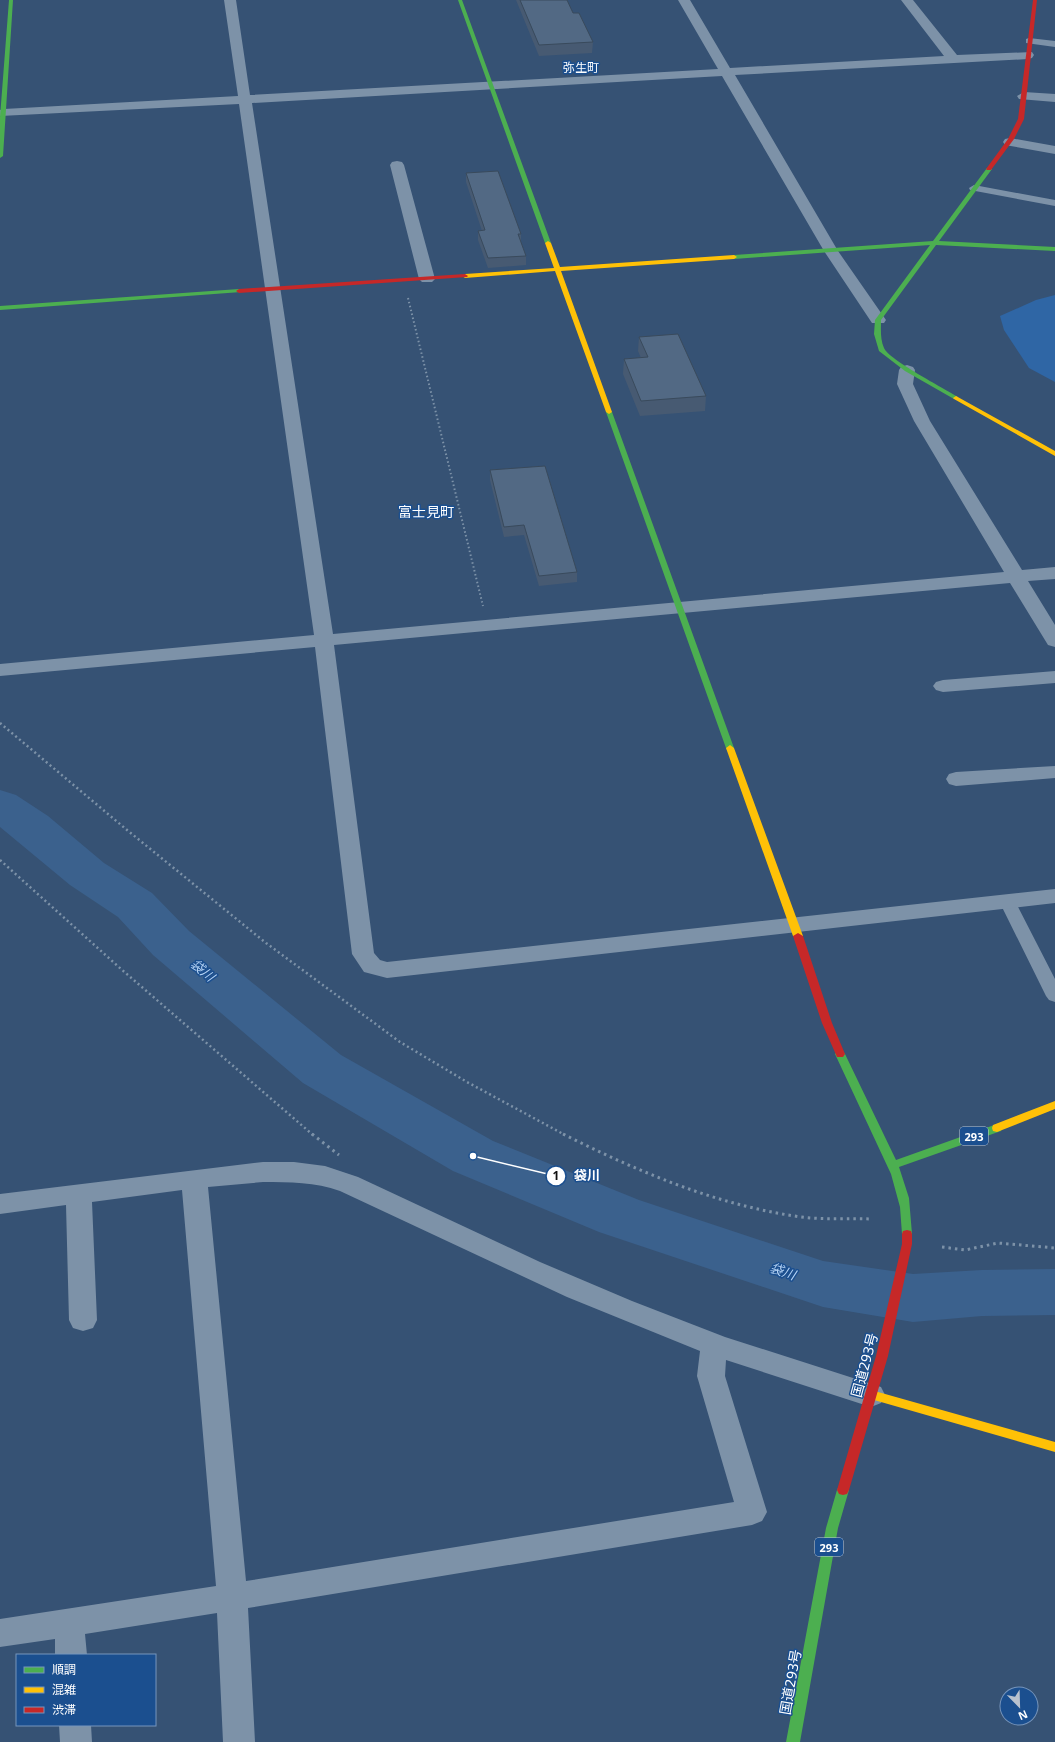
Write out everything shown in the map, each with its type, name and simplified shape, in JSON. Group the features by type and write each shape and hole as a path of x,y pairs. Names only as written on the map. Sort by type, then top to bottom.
{"main road":[{"path":"0,156 11,0"},
{"name":"国道293号","path":"460,0 794,924 838,1050 893,1165 903,1190 906,1208 907,1244 882,1356 832,1528 793,1742"},
{"path":"1035,0 1021,119 1010,142 933,243 878,320 877,334 881,350 907,370 1055,454"},
{"path":"0,308 933,243 1055,249"},
{"name":"293","path":"893,1165 960,1142 1055,1105"},
{"path":"870,1395 1055,1447"}],"street":[{"path":"230,0 324,640 363,954 372,966 387,970 1055,896"},
{"path":"684,0 831,251 878,320"},
{"path":"908,0 954,59"},
{"path":"4,113 1028,54"},
{"path":"1024,96 1055,98"},
{"path":"1010,142 1055,150"},
{"path":"397,165 427,279"},
{"path":"907,370 905,384 922,421 1055,641"},
{"path":"0,670 680,609 1055,573"},
{"path":"943,686 1055,677"},
{"path":"956,779 1055,772"},
{"path":"0,1204 194,1178 263,1172 294,1172 324,1176 343,1182 549,1276 714,1344 870,1395"},
{"path":"194,1178 232,1597 239,1742"},
{"path":"79,1193 83,1320"},
{"path":"0,1633 232,1597 752,1512 711,1376 714,1344"},
{"path":"69,1622 71,1654"},
{"path":"75,1726 76,1742"}],"lane":[{"path":"1029,41 1055,44"},
{"path":"974,188 1055,203"},
{"path":"1007,901 1055,996"}],"path":[{"path":"403,281 488,626"},
{"path":"0,723 127,830 266,943 400,1042 467,1082 540,1123 623,1164 677,1186 730,1203 802,1217 871,1220"},
{"path":"0,860 121,969 282,1109 318,1140 344,1158"},
{"path":"942,1247 965,1250 998,1243 1055,1248"}],"shaded area":[{"path":"1055,295 1055,382 1029,368 1004,330 1000,316 1036,300"}],"building":[{"path":"520,0 567,0 573,13 579,13 593,42 539,45"},
{"path":"498,171 521,234 518,234 526,256 488,258 478,231 485,230 466,173"},
{"path":"678,334 706,396 641,401 624,359 648,357 639,337"},
{"path":"545,466 577,572 539,576 524,525 504,527 490,470"}],"waterway":[{"name":"袋川","path":"0,805 31,827 87,874 135,905 171,943 322,1069 473,1156 619,1216 823,1284 913,1298 982,1293 1055,1292"}],"traffic: fast":[{"path":"0,156 11,0"},
{"path":"460,0 548,243"},
{"path":"956,398 907,370 881,350 877,334 878,320 989,169"},
{"path":"734,257 933,243 1055,249"},
{"path":"0,308 239,291"},
{"path":"609,412 730,748"},
{"path":"840,1054 893,1165"},
{"path":"907,1234 903,1198 893,1165 997,1128"},
{"path":"793,1742 832,1528 843,1490"}],"traffic: slow":[{"path":"548,243 609,412"},
{"path":"465,276 734,257"},
{"path":"956,398 1055,454"},
{"path":"730,748 798,936"},
{"path":"997,1128 1055,1105"},
{"path":"871,1395 1055,1447"}],"traffic: jam":[{"path":"989,169 1011,139 1021,119 1035,0"},
{"path":"239,291 465,276"},
{"path":"798,936 827,1023 840,1054"},
{"path":"843,1490 882,1356 907,1244 907,1234"}],"place":[{"name":"袋川","path":"473,1156"}],"district":[{"name":"弥生町","path":"581,67"},
{"name":"富士見町","path":"426,511"}]}
